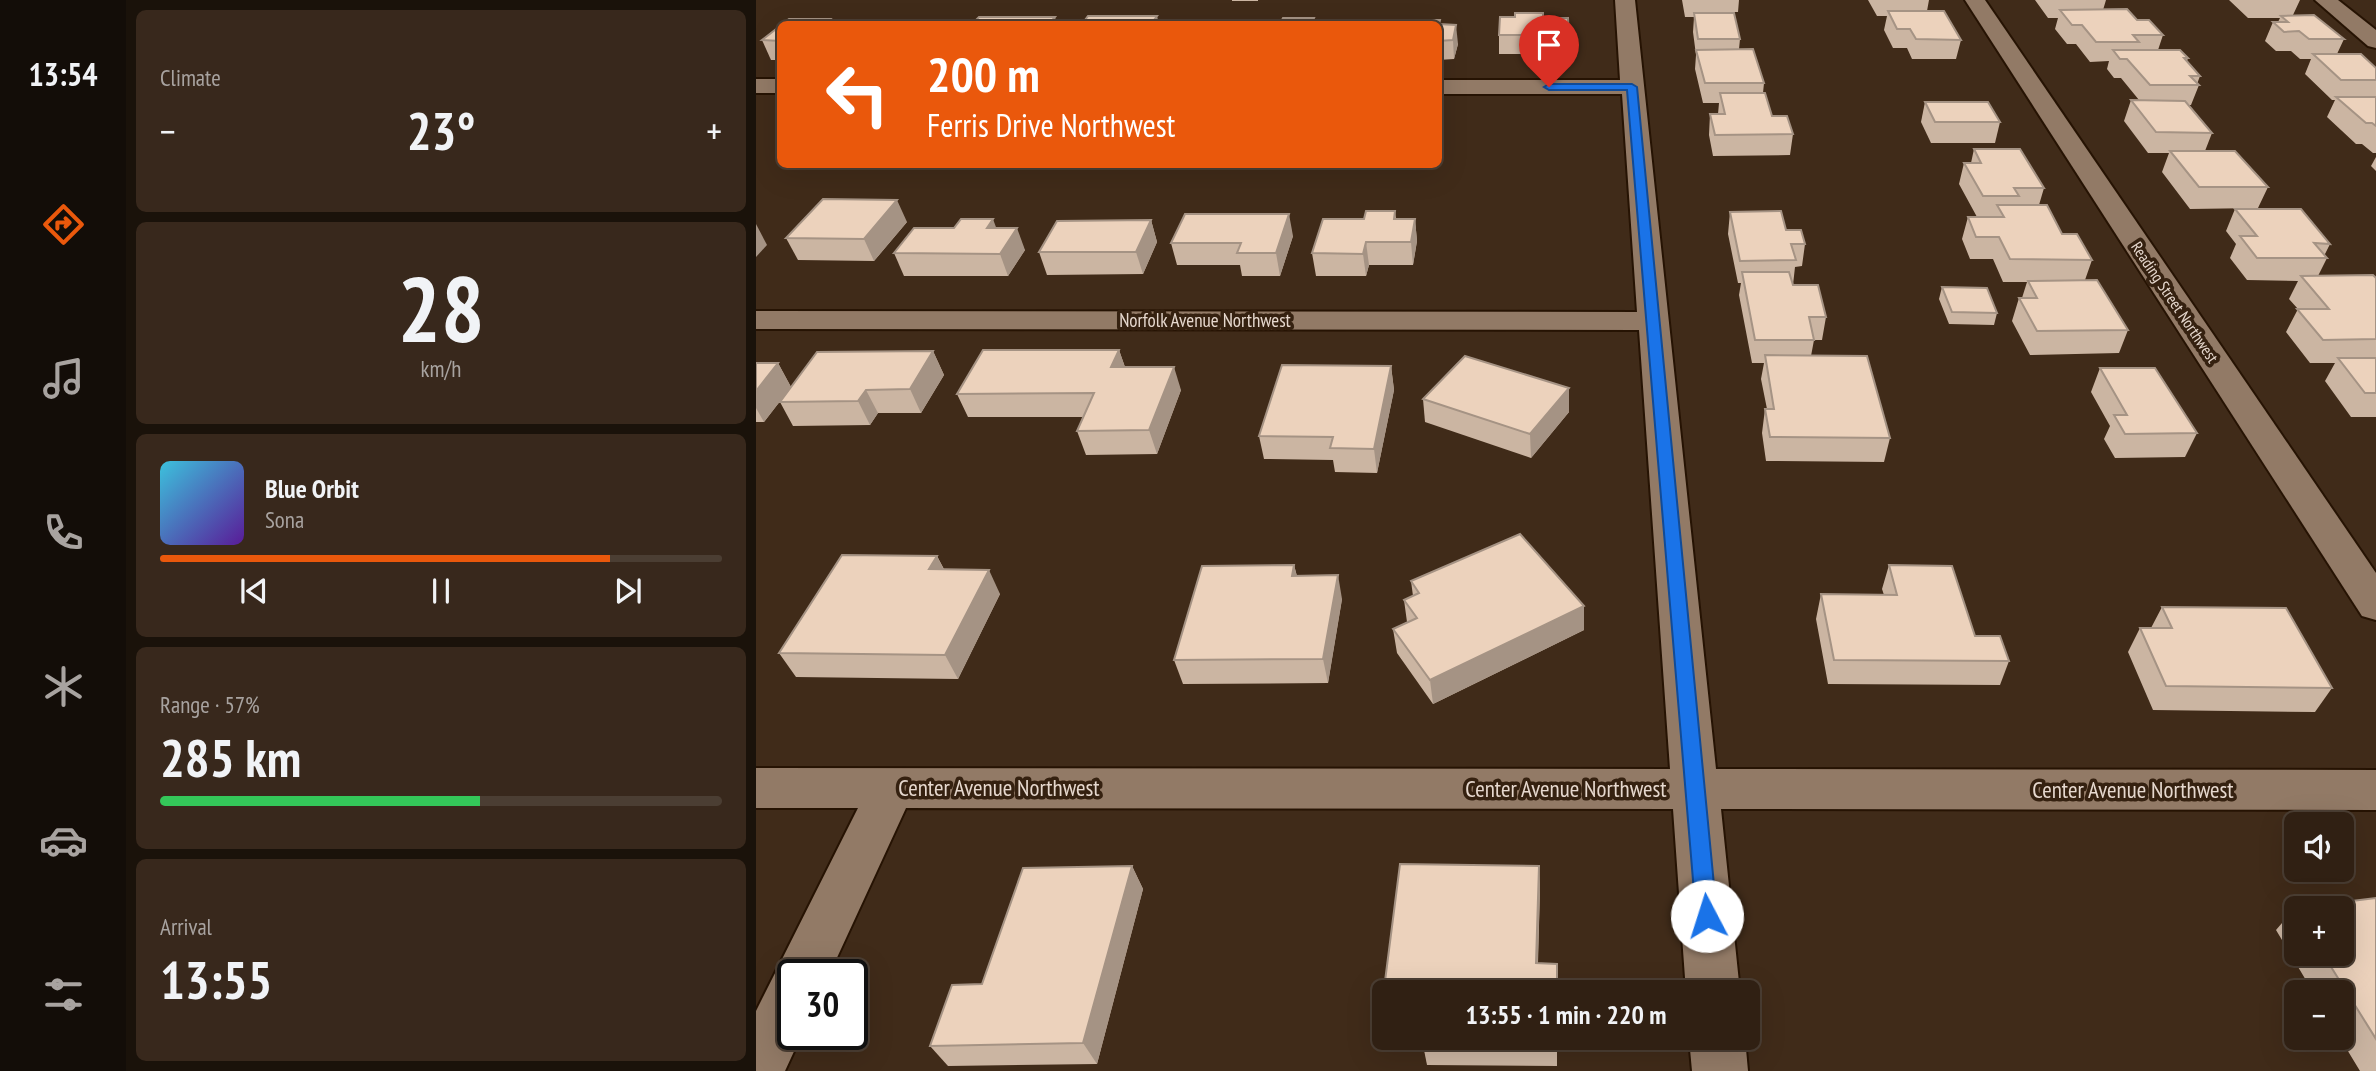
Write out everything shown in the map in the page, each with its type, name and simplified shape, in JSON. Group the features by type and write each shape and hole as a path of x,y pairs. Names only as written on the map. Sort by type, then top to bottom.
{"street":[{"path":"1625,0 1712,980"},
{"name":"Reading Street Northwest","path":"1975,0 2376,605"},
{"path":"2333,6 2376,12"},
{"path":"2333,6 2376,41"},
{"path":"756,86 777,86"},
{"path":"1442,87 1632,87"},
{"name":"Norfolk Avenue Northwest","path":"756,320 1653,321"},
{"name":"Center Avenue Northwest","path":"756,788 2376,790"},
{"path":"810,959 892,788"},
{"path":"756,1070 777,1027"},
{"path":"1718,1050 1720,1071"}],"building":[{"path":"2127,9 2137,20 2149,20 2163,35 2133,35 2139,42 2096,42 2082,25 2072,25 2060,10"},
{"path":"1888,11 1944,11 1961,40 1916,39 1910,29 1897,29"},
{"path":"1515,13 1543,13 1543,18 1568,18 1569,42 1533,42 1534,35 1499,35 1500,17 1515,17"},
{"path":"1694,13 1734,13 1740,39 1698,39"},
{"path":"2314,15 2344,39 2309,39 2299,31 2284,32 2273,22 2288,22 2281,16"},
{"path":"1088,16 1157,16 1153,21 1084,21"},
{"path":"979,17 1055,17 1052,21 975,21"},
{"path":"1283,18 1314,18 1312,21 1282,21"},
{"path":"789,19 830,19 828,21 786,21"},
{"path":"1442,24 1456,25 1453,40 1442,41"},
{"path":"777,28 777,41 762,40"},
{"path":"1753,49 1764,83 1705,83 1696,50"},
{"path":"2113,50 2180,50 2200,76 2190,76 2199,85 2150,85 2127,59 2120,59"},
{"path":"2313,54 2361,54 2376,68 2376,80 2341,80"},
{"path":"1720,93 1765,93 1772,116 1787,116 1793,134 1715,135 1710,114 1725,114"},
{"path":"2336,97 2376,97 2376,126 2366,123"},
{"path":"2131,100 2185,101 2212,133 2156,132"},
{"path":"1925,102 1988,102 2000,122 1935,122"},
{"path":"1974,149 2020,149 2044,188 2014,188 2019,196 1983,196 1964,163 1981,163"},
{"path":"2170,151 2235,151 2268,187 2199,187"},
{"path":"823,199 897,200 864,239 786,238"},
{"path":"1997,205 2047,205 2062,234 2077,234 2092,260 2010,259 1999,237 1976,237 1968,217 2004,217"},
{"path":"2235,209 2301,209 2330,244 2314,243 2327,258 2257,258 2240,236 2257,236"},
{"path":"1366,211 1395,211 1394,219 1415,219 1411,242 1366,242 1363,254 1312,253 1323,219 1364,219"},
{"path":"1781,211 1786,230 1801,230 1805,244 1791,244 1796,260 1740,261 1730,212"},
{"path":"1185,214 1289,214 1276,253 1237,253 1241,243 1171,243"},
{"path":"961,219 993,219 987,228 1017,228 1000,254 894,253 914,228 954,228"},
{"path":"1151,220 1136,252 1039,252 1057,221"},
{"path":"1742,272 1789,272 1793,285 1818,285 1826,317 1809,317 1814,340 1755,340"},
{"path":"2373,275 2376,278 2376,339 2323,340 2297,309 2329,309 2301,276"},
{"path":"2097,280 2128,330 2037,331 2019,298 2037,298 2028,281"},
{"path":"1942,287 1987,288 1997,313 1952,312"},
{"path":"983,350 1119,350 1111,367 1174,367 1149,430 1077,431 1094,393 957,394"},
{"path":"933,351 910,389 866,390 858,401 780,402 817,352"},
{"path":"1765,355 1867,356 1890,438 1770,437 1765,409 1774,409"},
{"path":"1465,356 1569,388 1530,434 1423,399"},
{"path":"2338,358 2376,358 2376,393 2365,393"},
{"path":"756,363 778,363 756,391"},
{"path":"1282,365 1391,366 1374,449 1330,448 1333,437 1259,436"},
{"path":"2100,368 2155,368 2197,433 2125,434 2114,415 2127,415"},
{"path":"1520,534 1584,606 1430,680 1393,629 1417,618 1404,600 1419,593 1411,581"},
{"path":"842,555 937,556 929,569 989,570 945,655 779,653"},
{"path":"1294,565 1292,576 1338,575 1323,659 1174,660 1202,566"},
{"path":"1889,565 1952,566 1975,636 2000,636 2009,661 1834,660 1821,594 1897,595"},
{"path":"2162,607 2286,608 2332,688 2166,686 2140,628 2172,628"},
{"path":"1400,864 1539,866 1536,963 1557,964 1557,980 1385,980"},
{"path":"1132,866 1083,1043 930,1046 952,985 982,984 1023,868"},
{"path":"2376,898 2376,1039 2354,1004 2354,980 2339,980 2330,966 2354,966 2354,901"}],"route":[{"path":"1549,87 1632,87 1707,916"}]}
